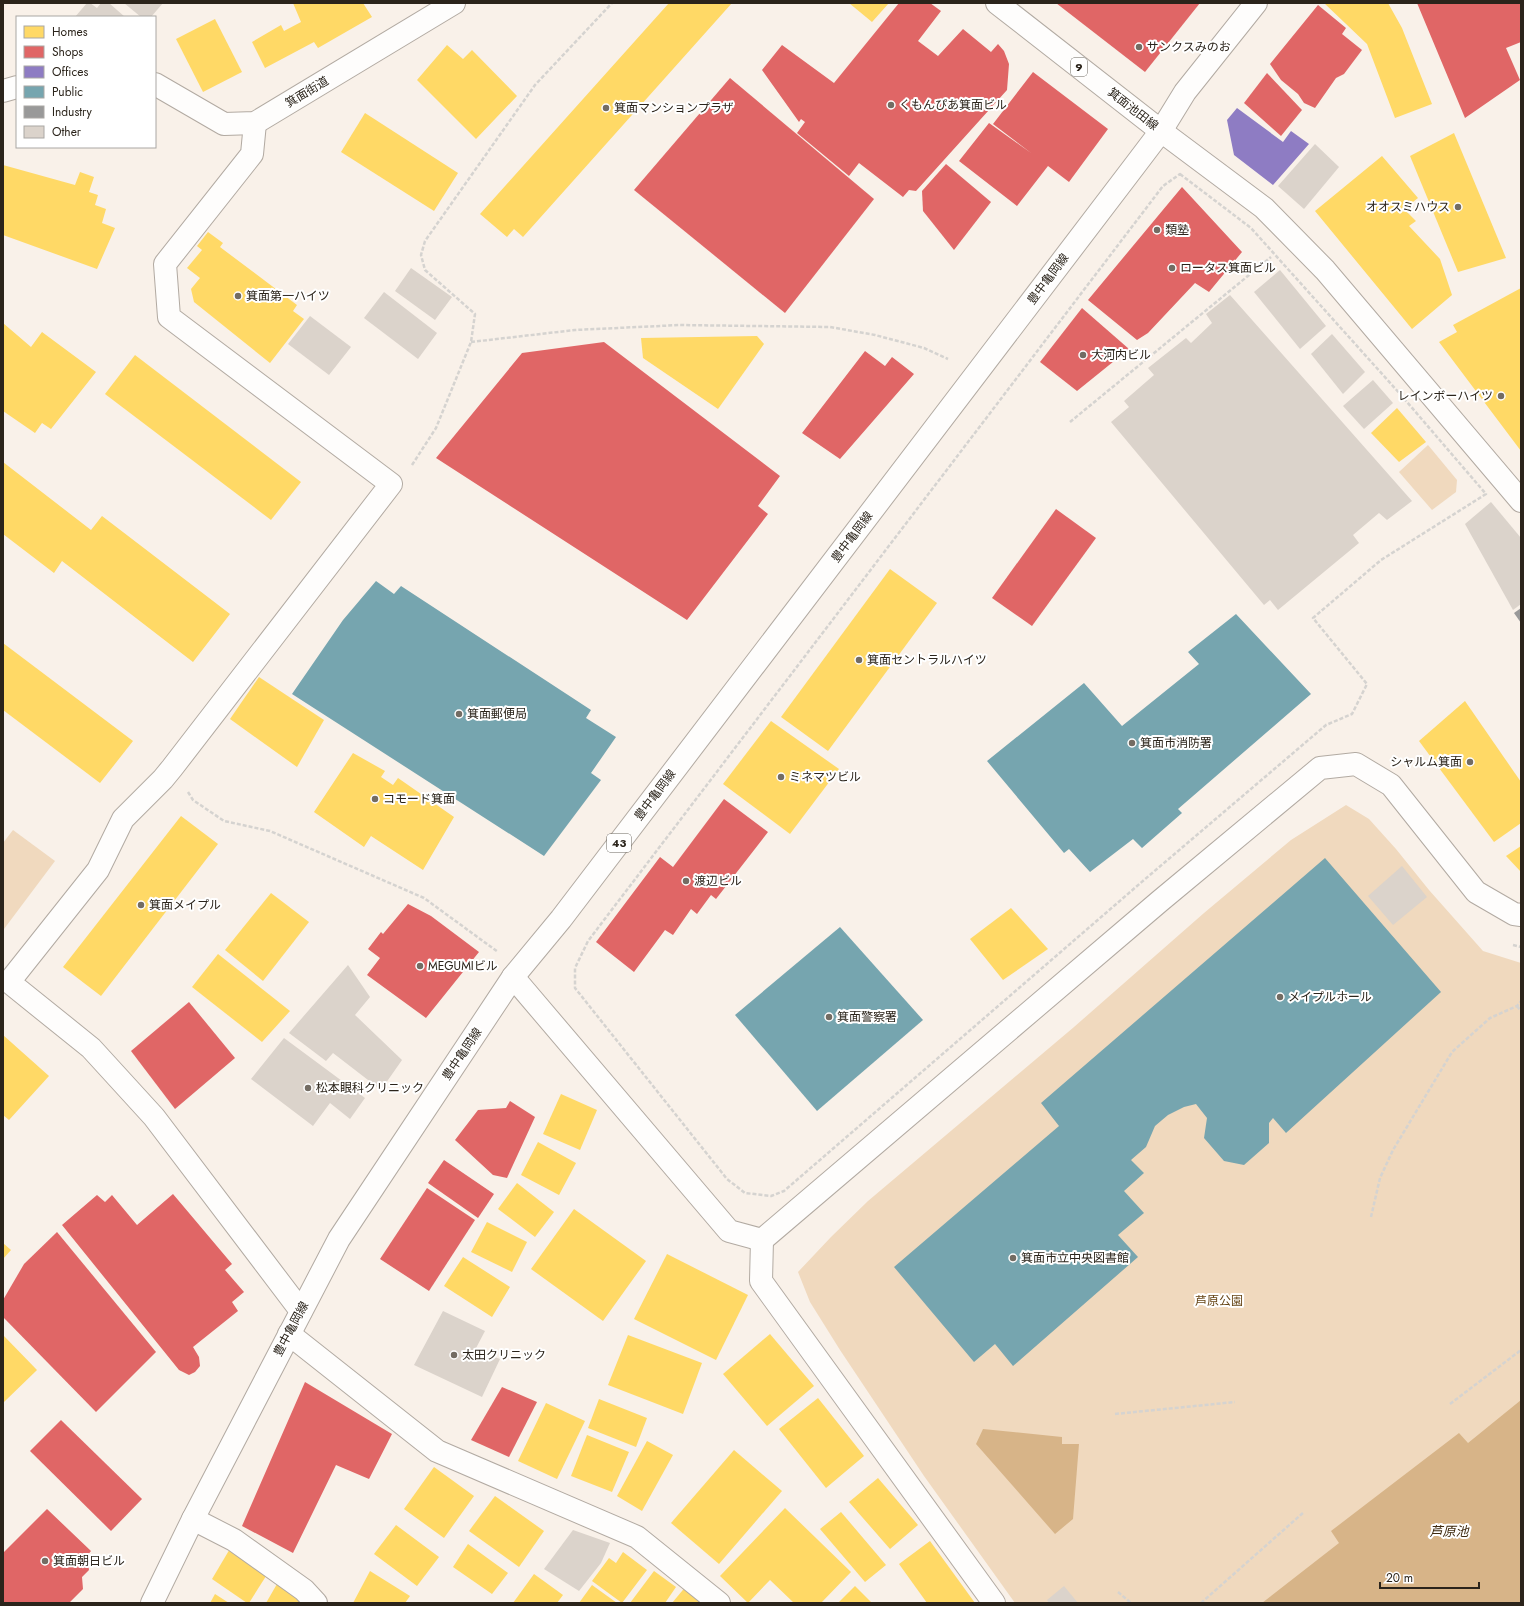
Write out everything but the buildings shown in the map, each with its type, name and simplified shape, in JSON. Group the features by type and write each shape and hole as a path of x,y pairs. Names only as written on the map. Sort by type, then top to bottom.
{"street":[{"name":"箕面街道","path":"156,85 224,124 255,123 454,3"},
{"name":"箕面池田線","path":"997,3 1161,131 1185,92 1256,3"},
{"path":"3,91 16,87"},
{"path":"255,123 252,154 164,264 169,317 391,484 172,768 123,820 98,870 9,982 91,1048 154,1117 301,1311"},
{"path":"1161,131 1264,208 1325,270 1521,501"},
{"name":"豊中亀岡線","path":"152,1603 193,1519 339,1239 513,977 561,919 1161,131"},
{"path":"994,1603 761,1281 762,1240 1160,901 1320,768 1356,764 1391,785 1476,892 1514,914 1521,915"},
{"path":"513,977 729,1231 762,1240"},
{"path":"289,1334 437,1451 638,1537 719,1603"},
{"path":"193,1519 234,1540 304,1590 316,1603"}],"path":[{"path":"391,484 408,471 436,428 471,342 475,314 425,270 421,255 425,241 535,85 612,3"},
{"path":"1180,174 1251,228 1275,254 1401,395 1486,494 1381,560 1313,618 1367,684 1352,714 1326,725 784,1191 771,1196 745,1193 727,1179 575,988 575,968 588,941 1163,186 1180,174"},
{"path":"1070,422 1275,254"},
{"path":"471,342 575,330 657,326 830,327 882,337 924,348 948,359"},
{"path":"172,768 193,800 224,821 270,831 424,898 498,952"},
{"path":"1509,943 1521,947"},
{"path":"1371,1217 1380,1178 1390,1157 1452,1052 1490,1018 1517,1006 1521,1000"},
{"path":"1517,1006 1521,1011"},
{"path":"1450,1404 1521,1350"},
{"path":"1114,1414 1234,1402"},
{"path":"1201,1603 1304,1512"},
{"path":"1118,1592 1131,1603"}],"green space":[{"path":"1428,445 1457,480 1456,492 1432,510 1399,472"},
{"name":"芦原公園","path":"1346,805 1369,819 1483,951 1521,963 1521,1603 1015,1603 924,1476 840,1350 810,1302 798,1272 868,1201 1074,1027 1204,913 1291,840"},
{"path":"13,830 55,861 4,929 3,843"}],"water":[{"name":"芦原池","path":"1521,1400 1521,1603 1262,1603 1339,1543 1331,1531 1459,1433 1468,1443"},
{"path":"983,1429 1062,1437 1062,1444 1079,1444 1073,1519 1055,1534 976,1444"}],"place":[{"name":"サンクスみのお","path":"1139,47"},
{"name":"くもんぴあ箕面ビル","path":"891,105"},
{"name":"箕面マンションプラザ","path":"606,108"},
{"name":"オオスミハウス","path":"1458,207"},
{"name":"類塾","path":"1157,230"},
{"name":"ロータス箕面ビル","path":"1172,268"},
{"name":"箕面第一ハイツ","path":"238,296"},
{"name":"大河内ビル","path":"1083,355"},
{"name":"レインボーハイツ","path":"1501,396"},
{"name":"箕面セントラルハイツ","path":"859,660"},
{"name":"箕面郵便局","path":"459,714"},
{"name":"箕面市消防署","path":"1132,743"},
{"name":"シャルム箕面","path":"1470,762"},
{"name":"ミネマツビル","path":"781,777"},
{"name":"コモード箕面","path":"375,799"},
{"name":"渡辺ビル","path":"686,881"},
{"name":"箕面メイプル","path":"141,905"},
{"name":"MEGUMIビル","path":"420,966"},
{"name":"メイプルホール","path":"1280,997"},
{"name":"箕面警察署","path":"829,1017"},
{"name":"松本眼科クリニック","path":"308,1088"},
{"name":"箕面市立中央図書館","path":"1013,1258"},
{"name":"太田クリニック","path":"454,1355"},
{"name":"箕面朝日ビル","path":"45,1561"}]}
